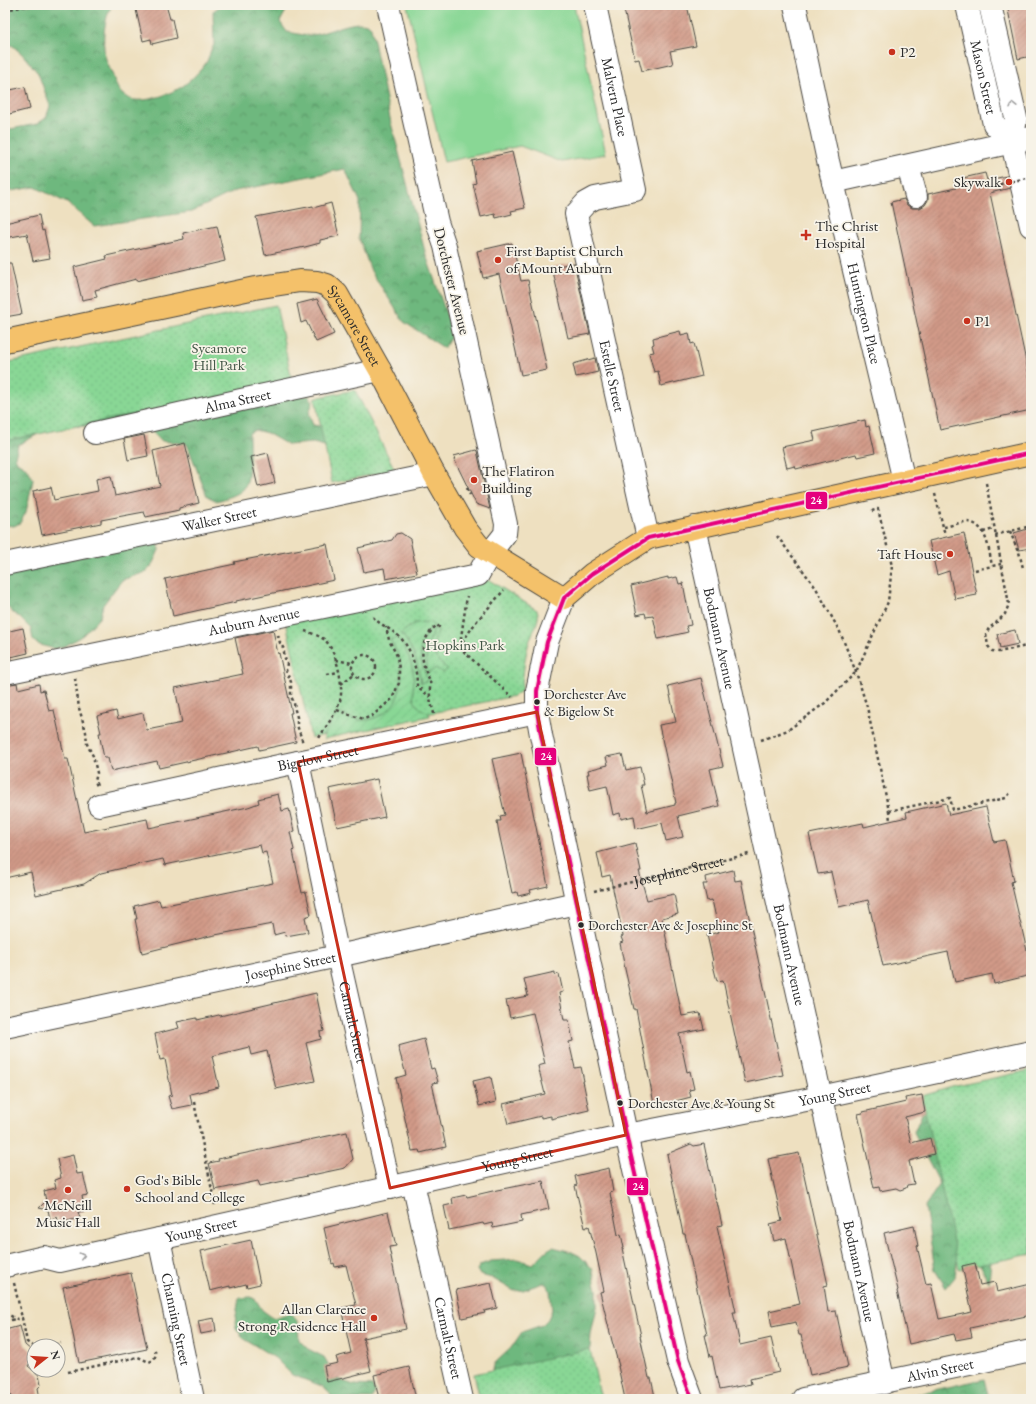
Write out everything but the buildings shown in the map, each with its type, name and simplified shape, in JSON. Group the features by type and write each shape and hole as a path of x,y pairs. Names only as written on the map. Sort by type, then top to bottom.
{"main road":[{"name":"Sycamore Street","path":"5,342 256,288 300,280 317,282 326,285 337,294 380,370 434,474 465,528 479,546 564,598"},
{"path":"564,598 592,574 648,538 767,510 1031,453"}],"street":[{"name":"Dorchester Avenue","path":"388,5 391,54 437,222 445,246 506,524 505,534 490,553"},
{"name":"Malvern Place","path":"576,214 586,203 595,198 635,190 595,5"},
{"name":"Huntington Place","path":"795,5 833,182 904,481"},
{"name":"Mason Street","path":"967,5 994,124 1022,141"},
{"name":"Mason Street","path":"990,5 1022,141 1031,226"},
{"path":"833,182 1022,141"},
{"path":"908,166 916,196"},
{"name":"Estelle Street","path":"576,214 648,538"},
{"name":"Alma Street","path":"96,432 380,370"},
{"name":"Walker Street","path":"5,564 434,474"},
{"name":"Bodmann Avenue","path":"695,528 884,1383"},
{"name":"Auburn Avenue","path":"5,673 282,614 478,575 490,553"},
{"path":"564,598 548,642 537,691 537,712 541,735 584,898 626,1135 678,1361 692,1399"},
{"name":"Bigelow Street","path":"98,796 301,754 537,712"},
{"name":"Carmalt Street","path":"301,754 338,956 390,1188"},
{"name":"Josephine Street","path":"5,1028 338,956 584,898"},
{"name":"Young Street","path":"5,1266 44,1257 60,1261 626,1135 820,1097 1031,1052"},
{"name":"Carmalt Street","path":"413,1183 462,1399"},
{"name":"Channing Street","path":"159,1239 193,1399"},
{"name":"Alvin Street","path":"802,1399 1031,1351"}],"path":[{"path":"5,10 31,5"},
{"path":"988,186 1031,177"},
{"path":"986,483 1009,604 1005,614 989,628 986,634 988,646 992,651 999,652 1031,645"},
{"path":"935,494 946,535"},
{"path":"760,740 788,730 825,703 856,672 888,602 892,566 878,509 872,511"},
{"path":"944,527 966,522 974,524 983,532 987,541 992,566"},
{"path":"995,535 1031,526"},
{"path":"983,532 994,529"},
{"path":"1010,532 1019,552 1023,568"},
{"path":"777,536 816,588 840,632 856,672 867,707 890,821"},
{"path":"975,570 1001,564"},
{"path":"459,647 476,622 504,590"},
{"path":"459,647 468,592"},
{"path":"435,718 430,697 430,680 426,674 423,661 423,649 425,638 431,630 437,625 441,629"},
{"path":"337,710 364,719 372,716 392,699 399,683 399,669 397,656 389,640 386,627 398,635 406,643 415,669 417,686 430,697"},
{"path":"277,629 280,643 284,649 284,656 287,663 286,670 291,682 291,696 297,716 301,754"},
{"path":"300,630 310,632 325,640 336,660 341,684 340,700 337,710 318,740 318,743"},
{"path":"459,647 515,700"},
{"path":"363,654 372,656 376,663 376,671 370,677 364,679 358,678 354,674 352,664 356,656 363,654"},
{"path":"71,660 79,708 86,732 87,744 93,756 97,773 96,781 98,796"},
{"path":"336,660 352,664"},
{"path":"327,674 339,672"},
{"path":"341,684 354,674"},
{"path":"889,810 950,798 953,810 1006,798 1011,792"},
{"name":"Josephine Street","path":"584,898 766,850"},
{"path":"194,1102 215,1205"},
{"path":"15,1287 26,1338"},
{"path":"5,1313 17,1319"},
{"path":"5,1322 22,1318"},
{"path":"68,1372 138,1357 149,1362 153,1361 155,1357 154,1347"}],"highlighted area":[{"path":"537,712 626,1135 390,1188 298,762"}],"green space":[{"path":"5,5 112,5 104,30 105,56 118,88 122,94 134,100 156,98 171,92 183,86 197,74 204,66 214,45 213,11 222,5 302,5 287,9 280,22 287,32 303,35 318,34 343,26 359,23 366,24 371,27 391,123 426,255 450,325 451,337 444,348 404,322 371,271 359,238 360,201 345,169 235,191 191,212 94,226 67,203 35,187 5,192 5,130 37,124 46,118 50,106 38,73 22,54 13,46 5,43"},
{"path":"407,5 574,5 606,154 562,162 520,146 444,162"},
{"name":"Sycamore Hill Park","path":"276,305 292,381 5,441 5,363"},
{"path":"5,382 309,396 313,401 309,413 313,425 344,430 349,452 313,443 288,445 267,433 255,430 249,433 249,468 245,487 236,494 217,501 207,496 187,444 162,441 144,424 107,428 77,426 40,433 18,445 15,457 17,462 28,469 33,480 26,512 20,523 14,526 5,525"},
{"path":"355,390 395,470 332,483 315,398"},
{"path":"153,541 159,544 159,550 151,567 146,572 122,580 103,605 100,617 83,635 67,645 55,649 37,644 33,640 31,629 5,604 5,572"},
{"name":"Hopkins Park","path":"489,580 537,610 538,613 537,624 527,650 521,691 514,696 311,738 286,622"},
{"path":"427,622 434,626 428,632 421,645 420,652 422,665 428,680 421,683 414,656 409,644 401,633 415,623"},
{"path":"435,628 439,631 434,642 434,652 439,661 448,669 443,673 436,668 428,673 426,655 430,639"},
{"path":"398,637 411,662 414,678 414,700 421,709 428,712 430,716 324,739 324,733 338,713 356,719 364,720 375,718 390,708 396,700 401,682 401,672 399,657 390,640"},
{"path":"1031,1070 1031,1254 959,1269 922,1096 952,1087"},
{"path":"929,1098 1031,1163 1031,1255 992,1251 989,1282 978,1260 957,1261 955,1277 946,1288 935,1270 925,1206 940,1184 914,1132"},
{"path":"553,1247 572,1252 580,1256 592,1268 597,1290 597,1307 591,1334 588,1375 492,1371 495,1363 511,1348 522,1332 542,1325 548,1319 552,1310 550,1291 548,1285 543,1283 523,1290 514,1291 492,1278 480,1275 477,1270 480,1265 491,1261 518,1259 532,1264 547,1250"},
{"path":"251,1297 256,1300 262,1310 273,1318 290,1313 298,1322 299,1340 308,1349 324,1357 337,1379 354,1385 372,1386 375,1391 372,1399 331,1399 331,1395 322,1386 292,1375 275,1358 243,1338 236,1328 235,1322 239,1298"},
{"path":"590,1349 601,1399 480,1399 474,1374"},
{"path":"984,1379 989,1399 917,1399 916,1394"}],"transit line":[{"name":"24","path":"692,1399 678,1361 630,1152 541,735 537,712 537,691 547,642 564,598 592,574 648,538 1031,453"}],"place":[{"name":"P2","path":"892,52"},
{"name":"Skywalk","path":"1009,182"},
{"name":"The Christ Hospital","path":"806,235"},
{"name":"First Baptist Church of Mount Auburn","path":"498,260"},
{"name":"P1","path":"967,321"},
{"name":"The Flatiron Building","path":"474,480"},
{"name":"Taft House","path":"950,554"},
{"name":"Dorchester Ave & Bigelow St","path":"537,702"},
{"name":"Dorchester Ave & Josephine St","path":"581,925"},
{"name":"Dorchester Ave & Young St","path":"620,1103"},
{"name":"God's Bible School and College","path":"127,1189"},
{"name":"McNeill Music Hall","path":"68,1190"},
{"name":"Allan Clarence Strong Residence Hall","path":"374,1318"}]}
